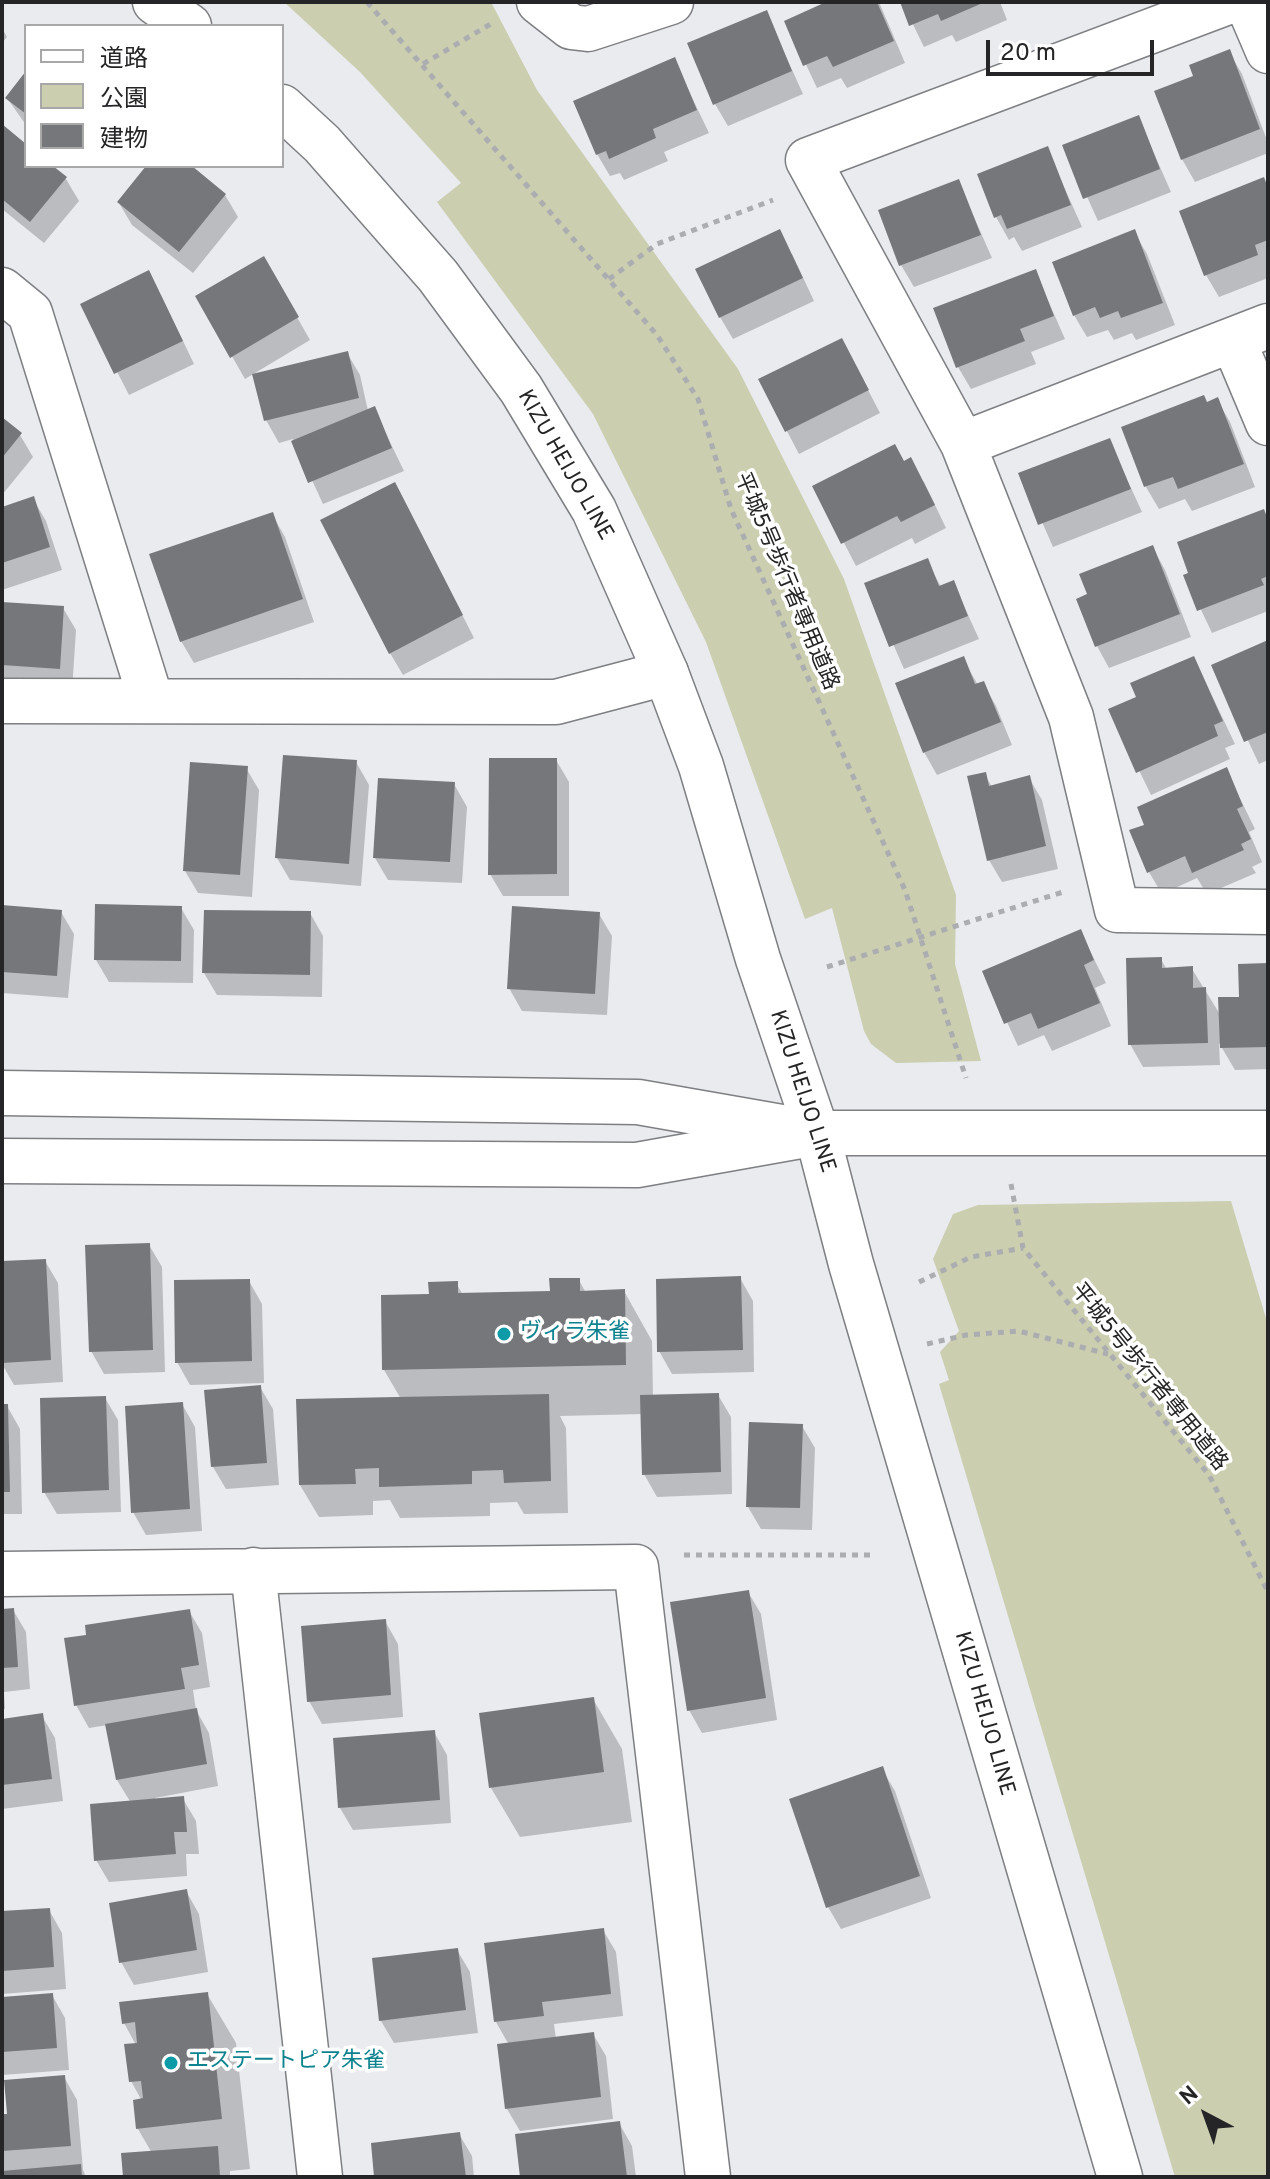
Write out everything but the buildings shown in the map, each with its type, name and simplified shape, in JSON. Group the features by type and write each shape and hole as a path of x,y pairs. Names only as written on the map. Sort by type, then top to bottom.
{"street":[{"path":"155,2 186,24"},
{"path":"521,10 571,27 588,29 671,2"},
{"path":"1228,2 808,160 963,444 1071,717 1117,910 1268,912"},
{"path":"1247,2 1268,51"},
{"name":"KIZU HEIJO LINE","path":"284,109 322,144 438,276 521,389 594,510 666,673 701,766 758,959 817,1133 851,1264 1120,2177"},
{"path":"2,290 30,313 151,700"},
{"path":"963,444 1250,333 1268,423"},
{"path":"2,701 556,702 666,673"},
{"path":"2,1093 638,1102 817,1133 1268,1133"},
{"path":"2,1161 637,1165 817,1133"},
{"path":"2,1574 636,1567 708,2177"},
{"path":"253,1570 320,2177"}],"path":[{"name":"平城5号歩行者専用道路","path":"367,2 657,335 698,399 731,509 905,890 966,1078"},
{"path":"423,64 521,10"},
{"path":"609,279 657,244 820,183"},
{"path":"827,967 921,934 1110,878"},
{"name":"平城5号歩行者専用道路","path":"1011,1184 1023,1248 1209,1475 1268,1592"},
{"path":"919,1282 971,1257 1023,1248"},
{"path":"926,1345 966,1335 1019,1331 1110,1355"},
{"path":"636,1567 665,1555 875,1555"}],"green space":[{"path":"284,2 491,2 537,90 738,369 844,579 956,895 955,964 981,1061 896,1063 871,1044 864,1031 832,908 805,919 706,642 593,414 437,202 461,183 360,72"},
{"path":"1231,1201 1268,1325 1268,2177 1175,2177 939,1384 949,1380 940,1352 959,1331 933,1259 953,1214 978,1205"}],"place":[{"name":"ヴィラ朱雀","path":"504,1334"},
{"name":"エステートピア朱雀","path":"171,2063"}]}
